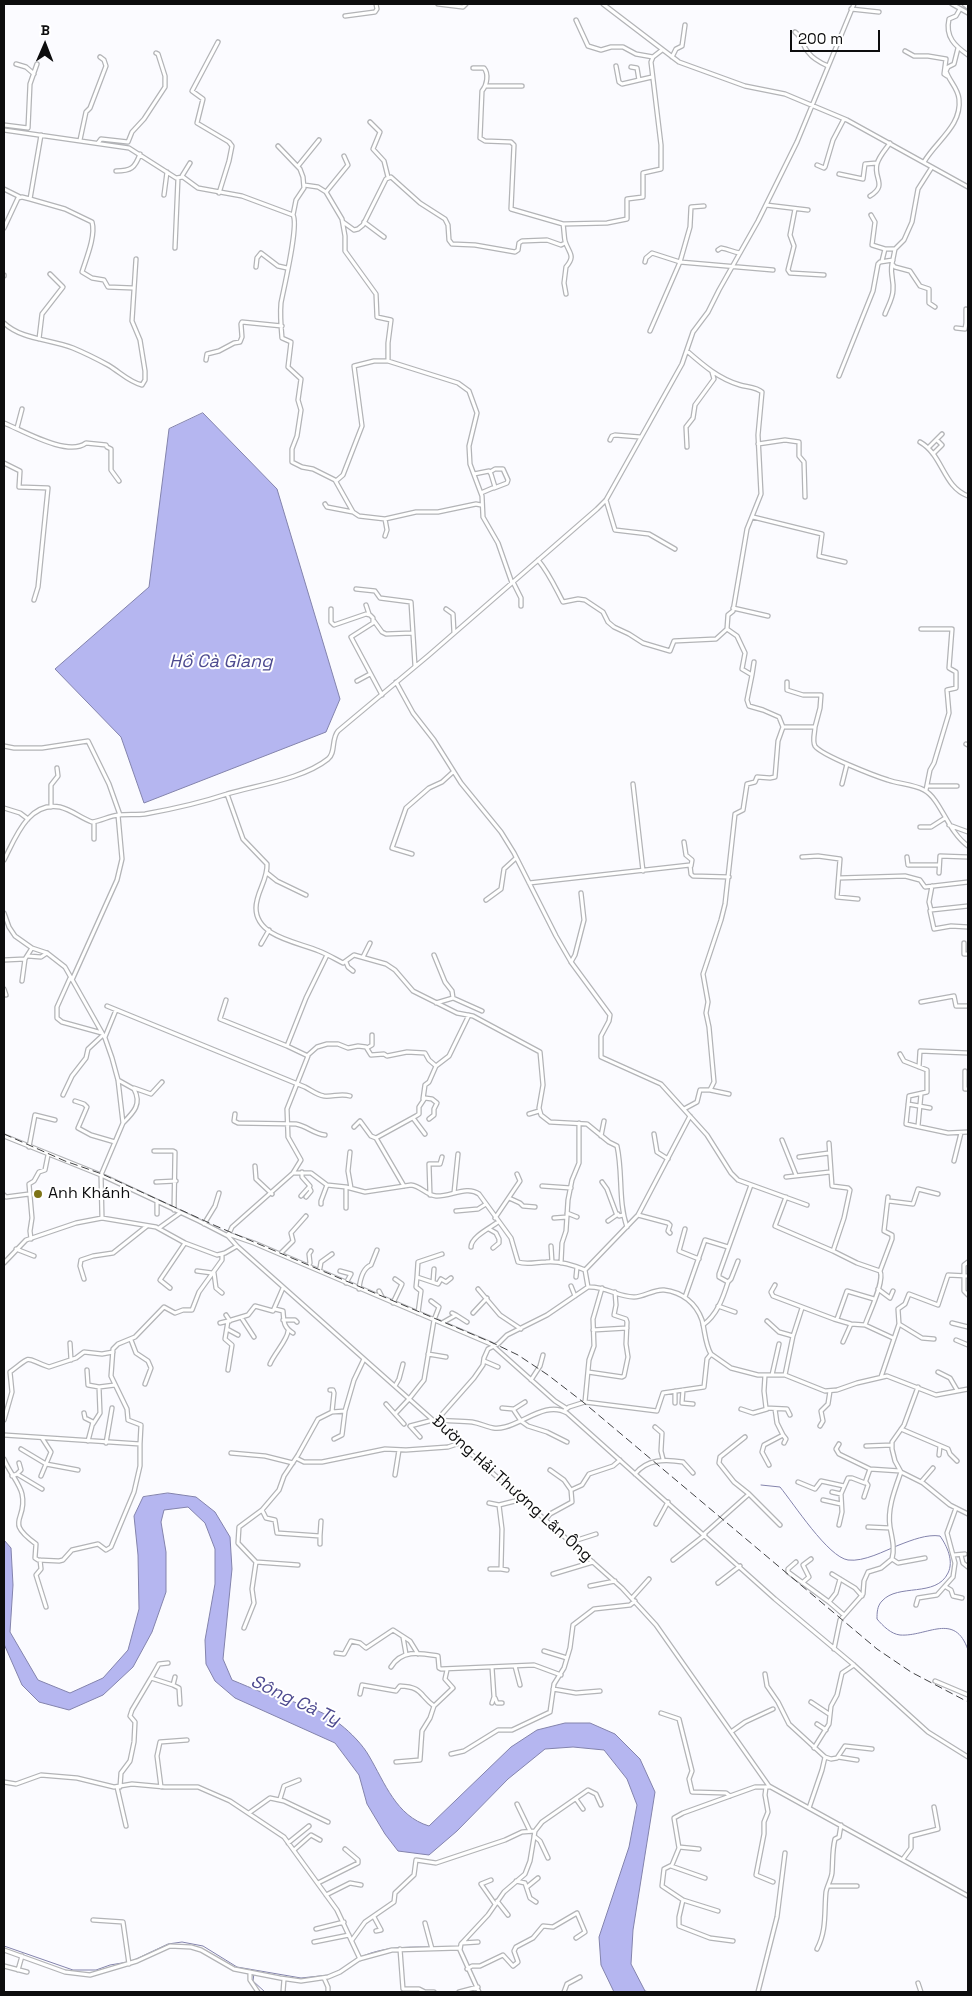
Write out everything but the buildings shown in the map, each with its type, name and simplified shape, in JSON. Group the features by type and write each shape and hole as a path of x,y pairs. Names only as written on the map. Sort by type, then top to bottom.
{"street":[{"path":"345,16 375,12 377,9 376,4"},
{"path":"438,4 463,6 466,4"},
{"path":"603,4 672,57 745,86 785,94 844,119 968,187"},
{"path":"4,860 18,832 28,819 51,807 66,809 94,822 119,815 153,812 213,800 227,794 287,777 325,761 330,758 336,733 568,535 606,500 682,364 688,352 693,332 707,314 766,205 797,142 854,4"},
{"path":"952,4 968,13"},
{"path":"964,4 968,6"},
{"path":"960,8 956,16 949,19 948,35 958,48 968,55"},
{"path":"852,9 879,12"},
{"path":"576,20 588,46 601,50 611,47 623,48 636,54 653,57"},
{"path":"672,57 676,49 682,46 685,25"},
{"path":"794,32 802,39 807,51 813,57 828,66"},
{"path":"218,42 192,91 203,99 197,123 229,142 232,146 229,162 218,193"},
{"path":"924,162 936,144 953,127 957,117 959,98 948,76 947,68 954,64 958,48"},
{"path":"473,68 486,69 486,86 482,91 480,138 485,141 513,143 511,209 563,224 607,222 627,219 627,199 643,197 642,173 661,170 661,145 651,62 653,57 662,50"},
{"path":"905,51 914,56 946,59 944,74 948,76"},
{"path":"98,143 101,139 128,142 132,132 152,108 166,85 164,67 156,52"},
{"path":"80,140 86,112 90,108 106,66 106,63 100,56"},
{"path":"16,64 26,67 34,74"},
{"path":"4,126 28,128 30,88 37,64"},
{"path":"616,66 620,83 652,77"},
{"path":"631,67 637,68 639,80"},
{"path":"486,86 522,86"},
{"path":"817,165 826,167 834,140 844,119"},
{"path":"342,222 356,230 364,222 388,177 384,161 373,148 380,132 370,122"},
{"path":"4,130 129,148 167,172 198,188 242,196 293,215"},
{"path":"30,200 41,135"},
{"path":"298,166 319,140"},
{"path":"870,196 879,186 877,164 890,143"},
{"path":"278,146 302,171 304,185 302,192 296,200 293,215 295,219 294,232 281,304 282,339 292,342 288,367 300,379 298,400 301,408 297,436 292,449 292,461 302,468 313,469 336,481 353,512"},
{"path":"116,171 132,169 136,166 140,154"},
{"path":"326,192 348,164 344,156"},
{"path":"175,248 180,178 190,163"},
{"path":"839,174 863,179 865,164 877,164"},
{"path":"886,314 892,297 893,286 891,276 895,248 905,238 913,217 917,192 932,167"},
{"path":"164,195 167,172"},
{"path":"388,177 395,178 420,203 445,219 448,226 449,240 452,244 475,245 515,252 522,241 547,240 561,245 565,243"},
{"path":"304,185 318,186 326,192 342,222 345,251 376,294 377,317 391,321 388,338 388,361"},
{"path":"4,189 20,197 65,209 92,222 91,249 82,272 92,278 104,280 108,287 133,288"},
{"path":"4,228 20,197"},
{"path":"766,205 808,210"},
{"path":"650,331 680,262 690,227 691,207 704,206"},
{"path":"795,209 790,235 794,246 788,270 790,273 824,275"},
{"path":"871,215 876,222 872,245 885,249 895,248"},
{"path":"364,222 384,237"},
{"path":"563,224 565,243 570,250 571,258 571,262 566,267 564,283 566,294"},
{"path":"718,250 721,248 729,249 740,253"},
{"path":"839,376 864,316 873,291 878,264 882,261 885,249"},
{"path":"256,267 258,255 263,253 275,264 287,268"},
{"path":"645,262 646,258 652,254 680,262 773,270"},
{"path":"4,323 14,330 39,339 74,348 109,366 122,376 142,385 145,380 145,371 140,340 132,323 136,259"},
{"path":"882,261 893,262"},
{"path":"893,262 894,266 910,271 920,286 929,289 929,303 935,307"},
{"path":"39,339 42,314 63,286 50,274"},
{"path":"956,328 965,329 967,323 966,309"},
{"path":"206,360 207,354 240,342 242,322 282,326"},
{"path":"538,560 545,567 563,602 578,599 585,600 603,612 611,625 650,645 670,651 674,641 716,639 727,628 728,615 733,611 747,529 761,494 758,444 761,391 735,384 703,367 688,352"},
{"path":"336,481 343,475 362,426 354,367 374,361 388,361 458,383 469,390 477,413 469,446 469,458 483,500 481,504 483,517 498,543 512,583 521,598 521,606"},
{"path":"687,447 686,427 693,418 694,405 714,379 711,371"},
{"path":"17,428 22,409"},
{"path":"4,423 65,447 79,447 87,443 106,445 107,448 111,449 111,470 119,481"},
{"path":"928,448 942,434"},
{"path":"610,440 615,435 640,437"},
{"path":"758,444 785,440 799,442 799,456 804,462 804,497"},
{"path":"933,454 942,446 937,440"},
{"path":"920,442 933,454 954,488 968,496"},
{"path":"4,463 20,471 19,487 46,487 48,489 38,588 34,600"},
{"path":"474,474 503,469 508,480 507,483 481,493"},
{"path":"490,472 495,484 494,488"},
{"path":"606,500 615,530 649,534 675,549"},
{"path":"325,504 326,507 353,512 359,516 385,519 416,512 438,512 481,504"},
{"path":"753,517 822,534 818,556 845,562"},
{"path":"385,519 387,530 385,536"},
{"path":"356,589 375,591 380,598 410,602 415,666"},
{"path":"366,605 368,614 384,634 412,633"},
{"path":"733,608 768,616"},
{"path":"331,609 331,622 334,625 368,614"},
{"path":"446,609 453,614 454,633"},
{"path":"374,620 351,637 382,695"},
{"path":"727,628 737,636 745,653 742,669 752,675"},
{"path":"921,629 952,629 948,668 956,672 956,688 947,690 947,710 949,713 926,788 954,834 968,846"},
{"path":"710,1090 714,1082 714,1072 706,1013 708,1002 703,974 721,920 729,877 735,814 743,810 748,784 754,783 757,777 775,777 778,742 783,727 779,717 747,704 754,662"},
{"path":"357,681 370,674"},
{"path":"396,682 413,713 434,740 453,772 501,832 556,936 610,1015 601,1036 601,1057 661,1084 707,1135 731,1173 738,1180 808,1205"},
{"path":"787,682 787,690 803,695 820,695 820,708 815,727 814,742 816,747 847,764 888,780 926,788 957,786"},
{"path":"783,727 815,727"},
{"path":"4,746 42,748 88,741 109,784 119,815 122,859 117,880 57,1007 57,1018 62,1022 103,1035"},
{"path":"842,784 847,764"},
{"path":"51,807 51,785 58,776 57,768"},
{"path":"412,854 392,848 404,811 428,788 442,782 453,772"},
{"path":"633,784 643,870"},
{"path":"227,794 243,839 266,862 266,873 256,907 258,920 269,930 289,940 346,962"},
{"path":"4,808 18,812 28,819"},
{"path":"920,827 932,827 945,818"},
{"path":"94,822 94,839"},
{"path":"948,824 968,832"},
{"path":"684,842 686,855 692,860 690,874 693,876 729,877"},
{"path":"802,856 840,859 838,898 858,899"},
{"path":"939,873 940,856 968,856"},
{"path":"907,857 908,865 939,865"},
{"path":"486,900 500,891 504,869 516,858"},
{"path":"529,883 691,866"},
{"path":"266,873 306,896"},
{"path":"840,878 905,876 920,880 924,886 968,882"},
{"path":"932,886 929,902 934,929 950,926 968,927"},
{"path":"572,962 584,920 581,893"},
{"path":"930,910 968,906"},
{"path":"4,913 12,932 32,948 47,953 63,964 103,1035 118,1080 123,1123"},
{"path":"261,944 269,930"},
{"path":"964,942 964,954 968,954"},
{"path":"363,956 370,943"},
{"path":"22,981 25,959 32,948"},
{"path":"28,956 40,957 47,953"},
{"path":"434,954 445,982 452,991 453,998"},
{"path":"287,1046 306,998 327,955"},
{"path":"346,962 352,956 363,956 380,961 390,966 414,991 457,1013 470,1015 540,1052 543,1085 539,1111 550,1122 588,1124 617,1147 622,1187 622,1213 627,1227"},
{"path":"4,960 25,959"},
{"path":"346,962 353,971"},
{"path":"4,989 6,995"},
{"path":"921,1002 954,996 956,1006 968,1006"},
{"path":"436,1003 453,998 482,1011"},
{"path":"226,1000 220,1019 308,1055"},
{"path":"107,1006 321,1095 345,1094 350,1096"},
{"path":"63,1095 72,1076 86,1058 88,1049 103,1035 116,1010"},
{"path":"376,1138 418,1114 419,1107 424,1099 425,1085 429,1082 436,1066 449,1056 470,1015"},
{"path":"228,1235 232,1227 293,1174 301,1160 288,1137 287,1108 308,1055 317,1047 327,1044 338,1044 349,1048 358,1046 367,1048 372,1045 372,1035"},
{"path":"367,1048 370,1055 384,1054 387,1056 407,1052 425,1053 436,1066"},
{"path":"919,1068 920,1051 968,1053"},
{"path":"900,1054 904,1060 919,1068 928,1070 928,1090 926,1093 910,1095 906,1124 948,1133 968,1132"},
{"path":"965,1071 965,1088 968,1089"},
{"path":"118,1080 151,1094 162,1082"},
{"path":"102,1218 101,1175 123,1123 138,1107 137,1094 132,1087"},
{"path":"684,1109 697,1102 701,1090 729,1094"},
{"path":"918,1126 922,1094"},
{"path":"424,1099 430,1099 437,1103 434,1115 429,1118"},
{"path":"75,1101 87,1107 78,1128 91,1135 116,1142"},
{"path":"908,1104 930,1108"},
{"path":"529,1114 539,1111"},
{"path":"234,1114 234,1121 238,1122 303,1125 316,1133 326,1136"},
{"path":"29,1147 35,1115 55,1120"},
{"path":"585,1270 638,1215 690,1116"},
{"path":"413,1118 425,1134"},
{"path":"601,1136 604,1121"},
{"path":"354,1126 360,1122 371,1136 376,1138 404,1186"},
{"path":"561,1263 562,1240 566,1231 571,1188 579,1163 579,1123"},
{"path":"954,1161 961,1133"},
{"path":"654,1134 657,1152 668,1159"},
{"path":"4,1136 101,1175 228,1235 244,1239 280,1254 492,1346 931,1734 968,1757"},
{"path":"782,1140 796,1175"},
{"path":"829,1143 832,1186 848,1188 850,1190 844,1218 833,1251"},
{"path":"154,1151 175,1152 174,1210"},
{"path":"350,1152 348,1171 351,1188"},
{"path":"800,1157 829,1153"},
{"path":"454,1193 458,1154"},
{"path":"31,1239 32,1218 29,1184 34,1181 39,1172 46,1170 48,1155"},
{"path":"430,1195 429,1164 440,1164 442,1157"},
{"path":"255,1166 256,1180 272,1194"},
{"path":"293,1174 302,1172 313,1174 327,1185 346,1186 367,1192 404,1186 416,1186 430,1195 438,1196 474,1191 479,1194 511,1238 518,1262 526,1264 561,1263 585,1270"},
{"path":"302,1172 302,1178 309,1184 304,1196"},
{"path":"786,1177 830,1172"},
{"path":"495,1218 520,1181 517,1174"},
{"path":"156,1182 176,1181"},
{"path":"602,1182 618,1215"},
{"path":"321,1204 320,1201 327,1185"},
{"path":"728,1282 718,1276 751,1185"},
{"path":"346,1186 346,1208"},
{"path":"542,1186 571,1188"},
{"path":"865,1324 878,1289 881,1276 880,1271 892,1239 892,1235 884,1231 888,1199 913,1204 918,1189 938,1194"},
{"path":"204,1224 217,1203 220,1193"},
{"path":"4,1197 29,1194"},
{"path":"786,1197 775,1226 833,1251 857,1264 880,1271"},
{"path":"509,1198 523,1206 535,1207"},
{"path":"157,1202 157,1214"},
{"path":"456,1211 478,1209 486,1204"},
{"path":"158,1228 180,1213"},
{"path":"608,1221 622,1213"},
{"path":"554,1218 567,1215 577,1217"},
{"path":"638,1215 668,1223 668,1231 670,1233"},
{"path":"280,1254 292,1241 291,1233 306,1216"},
{"path":"4,1263 23,1242 76,1223 102,1218 158,1228 185,1243 217,1255 237,1246"},
{"path":"471,1247 471,1243 477,1235 498,1222"},
{"path":"84,1279 80,1261 93,1256 113,1253 148,1226"},
{"path":"489,1229 496,1233 500,1239 493,1248"},
{"path":"686,1229 679,1251 699,1259"},
{"name":"Đường Hải Thượng Lãn Ông","path":"228,1235 237,1246 283,1288 615,1581 656,1625 768,1787 968,1896"},
{"path":"685,1297 705,1240 728,1247"},
{"path":"170,1288 160,1280 185,1243"},
{"path":"552,1246 552,1262"},
{"path":"16,1249 34,1256"},
{"path":"358,1289 362,1276 371,1265 377,1250"},
{"path":"308,1266 310,1263 309,1254 312,1251"},
{"path":"4,1459 22,1494 18,1521 19,1527 22,1534 36,1544 34,1557 40,1560 61,1561 70,1552 99,1544 108,1550 111,1547 134,1492 140,1466 141,1425 128,1420 127,1409 111,1374 113,1352 118,1344 131,1340 164,1307 175,1313 183,1310 192,1310 195,1300 222,1260 222,1254"},
{"path":"317,1270 322,1262 332,1254"},
{"path":"418,1313 421,1291 416,1287 418,1262 442,1254"},
{"path":"702,1325 712,1317 724,1296 738,1261"},
{"path":"968,1262 964,1266 964,1291 968,1295"},
{"path":"576,1277 577,1267"},
{"path":"433,1282 434,1269"},
{"path":"585,1270 588,1287"},
{"path":"197,1271 213,1273"},
{"path":"340,1271 352,1274 346,1283"},
{"path":"213,1273 216,1288 222,1293"},
{"path":"881,1377 899,1324 898,1309 905,1304 909,1294 938,1305 948,1275 968,1276"},
{"path":"417,1277 438,1284 441,1279 446,1282 450,1278"},
{"path":"393,1302 402,1284 395,1279"},
{"path":"774,1285 772,1295 802,1308 852,1324 865,1324 893,1338"},
{"path":"571,1286 575,1296"},
{"path":"435,1421 474,1378 484,1361 485,1353 492,1346 498,1344 507,1335 547,1315 588,1287 602,1288 633,1297 661,1290 685,1297 692,1302 711,1354 731,1368 765,1375 785,1375 819,1390 830,1391 891,1376 938,1395 957,1390 968,1390"},
{"path":"275,1309 283,1288"},
{"path":"585,1402 589,1360 594,1346 593,1319 602,1288"},
{"path":"478,1289 500,1315 521,1329"},
{"path":"878,1289 890,1298 893,1291"},
{"path":"378,1291 382,1298"},
{"path":"838,1319 847,1291 874,1298"},
{"path":"588,1372 624,1377 628,1357 627,1328 626,1319 614,1315 616,1305 615,1292"},
{"path":"474,1313 487,1298"},
{"path":"395,1414 424,1380 434,1320 439,1307 430,1300"},
{"path":"220,1323 248,1315 255,1306 271,1311 275,1309 283,1311 286,1329 293,1333"},
{"path":"718,1306 735,1312"},
{"path":"785,1375 793,1336 802,1308"},
{"path":"441,1323 454,1314 467,1322"},
{"path":"226,1315 229,1321 225,1339 232,1345 228,1370"},
{"path":"241,1317 254,1337"},
{"path":"283,1320 295,1320 297,1322"},
{"path":"767,1321 779,1332 793,1336"},
{"path":"952,1323 968,1327"},
{"path":"843,1342 852,1324"},
{"path":"899,1324 922,1338 934,1339"},
{"path":"228,1328 238,1335"},
{"path":"593,1330 627,1328"},
{"path":"270,1364 277,1350 288,1336 288,1330"},
{"path":"131,1340 136,1352 150,1364 151,1369 145,1384"},
{"path":"956,1340 968,1345"},
{"path":"70,1343 71,1360"},
{"path":"772,1375 780,1344"},
{"path":"4,1420 12,1392 10,1372 29,1358 49,1367 71,1360 84,1352 102,1354 113,1352"},
{"path":"428,1354 446,1357"},
{"path":"420,1437 410,1426 435,1421 472,1422 494,1430 556,1408 565,1410 585,1402 656,1411 661,1404 662,1394 704,1387 707,1359 711,1354"},
{"path":"531,1380 540,1366 543,1355"},
{"path":"334,1438 342,1436 345,1411 354,1380 364,1359"},
{"path":"484,1361 498,1367"},
{"path":"395,1386 403,1364"},
{"path":"87,1370 88,1385 99,1387 115,1386"},
{"path":"938,1372 950,1378 957,1390"},
{"path":"765,1375 764,1391 767,1408"},
{"path":"88,1441 93,1424 100,1413 99,1387"},
{"path":"892,1559 893,1535 890,1528 893,1494 900,1472 894,1461 892,1445 901,1429 918,1387"},
{"path":"330,1390 333,1390 334,1393 332,1412"},
{"path":"683,1390 682,1403 693,1404"},
{"path":"675,1391 675,1402"},
{"path":"820,1426 824,1421 821,1411 828,1404 830,1391"},
{"path":"502,1408 514,1409 525,1402"},
{"path":"386,1404 404,1424"},
{"path":"106,1443 112,1408"},
{"path":"741,1409 753,1413 767,1408 787,1409 790,1415"},
{"path":"514,1409 521,1421 530,1427 547,1432 567,1442"},
{"path":"775,1409 777,1423 786,1439 784,1443"},
{"path":"298,1565 256,1562 240,1546 238,1533 240,1525 262,1510 279,1490 284,1476 318,1419 332,1412 345,1411"},
{"path":"84,1413 85,1417 92,1420 93,1424"},
{"path":"654,1427 662,1433 661,1451 663,1459"},
{"path":"901,1429 949,1450 950,1454 957,1461"},
{"path":"4,1435 140,1444"},
{"path":"769,1465 762,1452 763,1448 770,1441 783,1435"},
{"path":"745,1437 720,1457 718,1461 734,1482 780,1525"},
{"path":"41,1438 51,1452 41,1476"},
{"path":"47,1445 53,1438"},
{"path":"296,1458 303,1461 322,1462 372,1451 448,1447 460,1443"},
{"path":"839,1444 836,1449 839,1454 870,1469 900,1472 921,1482 956,1508 968,1514"},
{"path":"866,1446 892,1445"},
{"path":"939,1455 940,1445"},
{"path":"21,1449 46,1464 78,1470"},
{"path":"395,1474 399,1450"},
{"path":"231,1453 265,1456 293,1462"},
{"path":"635,1474 641,1467 663,1459 683,1462 692,1473"},
{"path":"571,1490 582,1485 588,1474 613,1466 620,1460"},
{"path":"12,1476 21,1470 19,1463"},
{"path":"921,1482 933,1468"},
{"path":"864,1497 870,1469"},
{"path":"546,1520 550,1514 572,1502 571,1490 564,1480 550,1470"},
{"path":"17,1474 42,1489"},
{"path":"839,1525 842,1512 841,1494 848,1478 866,1482"},
{"path":"798,1482 815,1490 821,1481 844,1486"},
{"path":"832,1492 841,1494"},
{"path":"673,1560 749,1494"},
{"path":"489,1503 499,1505 523,1499"},
{"path":"823,1500 842,1504"},
{"path":"656,1524 668,1502"},
{"path":"499,1505 502,1529 501,1569"},
{"path":"916,1605 917,1599 937,1595 946,1586 954,1573 954,1555 947,1533 956,1508"},
{"path":"262,1510 266,1518 275,1520 277,1533 320,1536"},
{"path":"320,1544 322,1521"},
{"path":"868,1528 890,1528"},
{"path":"571,1542 596,1534"},
{"path":"954,1555 963,1554 963,1563 968,1567"},
{"path":"892,1559 898,1563 925,1558"},
{"path":"802,1583 809,1577 803,1566 811,1559"},
{"path":"834,1649 840,1620 862,1596 864,1581 868,1572 880,1568 892,1559"},
{"path":"40,1560 41,1569 36,1575 46,1607"},
{"path":"244,1628 254,1603 252,1589 256,1562"},
{"path":"553,1574 594,1562"},
{"path":"796,1562 787,1571 844,1615"},
{"path":"718,1583 740,1566"},
{"path":"490,1569 507,1570"},
{"path":"832,1574 857,1590 862,1596"},
{"path":"451,1754 464,1752 498,1730 512,1730 550,1712 554,1682 561,1675 567,1658 574,1624 596,1609 630,1605 649,1579"},
{"path":"829,1602 836,1593 840,1579"},
{"path":"590,1586 615,1581"},
{"path":"946,1586 951,1590 953,1596 962,1598"},
{"path":"336,1653 344,1654 351,1641 360,1643 366,1648 393,1630 410,1641 418,1654"},
{"path":"403,1637 406,1654"},
{"path":"544,1650 567,1658"},
{"path":"391,1667 395,1660 406,1654 418,1654 438,1656 439,1668 537,1665 561,1675"},
{"path":"126,1826 118,1787 121,1772 130,1761 134,1742 134,1722 130,1718 130,1713 158,1664 168,1663"},
{"path":"814,1748 829,1724 831,1706 837,1695 842,1673 854,1665"},
{"path":"515,1666 520,1685"},
{"path":"492,1667 494,1697 492,1703"},
{"path":"396,1762 420,1761 421,1734 434,1706 452,1689 446,1678 448,1669"},
{"path":"765,1674 767,1686 778,1702 789,1724 814,1748 825,1757 831,1759 838,1757 857,1760"},
{"path":"174,1685 175,1677"},
{"path":"151,1678 179,1688 180,1704"},
{"path":"935,1681 968,1695"},
{"path":"360,1694 362,1685 396,1690 400,1686 404,1686 417,1689 434,1706"},
{"path":"553,1689 576,1693 600,1691"},
{"path":"494,1697 497,1703 502,1703"},
{"path":"811,1702 829,1714"},
{"path":"731,1732 745,1722 773,1709"},
{"path":"661,1713 679,1719 692,1771 689,1779 692,1792 728,1793 730,1796"},
{"path":"817,1724 826,1730"},
{"path":"161,1787 157,1756 160,1742 187,1740"},
{"path":"838,1757 845,1746 872,1749"},
{"path":"809,1808 825,1757"},
{"path":"4,1782 16,1784 36,1775 52,1775 77,1778 118,1787 132,1784 161,1787 202,1787 236,1804 281,1835 318,1883 344,1922 359,1957"},
{"path":"280,1799 284,1786 299,1780"},
{"path":"671,1866 679,1848 675,1817 756,1787 768,1787 765,1795 768,1812 764,1822 764,1834 756,1875 773,1882"},
{"path":"459,1948 496,1902 526,1870 535,1831 544,1820 587,1791 591,1790 596,1794 600,1805"},
{"path":"249,1813 269,1798 280,1799 328,1822"},
{"path":"576,1799 583,1809"},
{"path":"517,1804 530,1831"},
{"path":"903,1859 911,1848 911,1836 938,1829 934,1807"},
{"path":"817,1949 823,1935 828,1886 832,1875 832,1848 835,1839 839,1838 840,1825"},
{"path":"288,1843 309,1826"},
{"path":"352,1941 364,1923 394,1902 395,1893 414,1875 416,1860 436,1863 530,1831 535,1831"},
{"path":"294,1850 311,1835 320,1840"},
{"path":"534,1836 540,1841 548,1858"},
{"path":"679,1848 699,1850"},
{"path":"318,1883 358,1863 358,1860 345,1849"},
{"path":"758,1992 777,1917 785,1853"},
{"path":"705,1878 671,1866 664,1869 662,1886 683,1900 718,1912"},
{"path":"527,1887 538,1878"},
{"path":"492,1880 481,1884 508,1915"},
{"path":"516,1881 524,1882 530,1898 536,1902"},
{"path":"326,1895 350,1883 361,1885"},
{"path":"828,1886 857,1886"},
{"path":"683,1900 679,1926 710,1938 733,1941"},
{"path":"467,1968 480,1966 503,1956 513,1966 518,1962 514,1947 533,1938 543,1926 553,1927 577,1913 585,1932 576,1938"},
{"path":"374,1917 381,1930 376,1932"},
{"path":"93,1920 123,1922 128,1962"},
{"path":"316,1929 344,1922"},
{"path":"426,1923 432,1949"},
{"path":"314,1942 349,1935"},
{"path":"462,1943 478,1942"},
{"path":"4,1950 60,1971 76,1974 94,1974 170,1946 191,1947 201,1950 234,1969 284,1979 308,1980 324,1978 340,1972 359,1957 400,1949 459,1948"},
{"path":"459,1948 480,1992"},
{"path":"400,1949 403,1989 420,1989 425,1992 434,1992"},
{"path":"18,1970 23,1956"},
{"path":"4,1966 26,1972"},
{"path":"250,1972 250,1980 258,1992"},
{"path":"564,1992 567,1984 580,1977"},
{"path":"324,1978 329,1992"},
{"path":"284,1979 284,1992"},
{"path":"918,1983 921,1992"},
{"path":"459,1992 478,1986"}],"water":[{"name":"Hồ Cà Giang","path":"203,413 277,489 340,699 326,732 144,803 121,737 55,669 149,587 169,429"},
{"name":"Sông Cà Ty","path":"168,1493 196,1497 215,1512 230,1537 232,1569 223,1659 232,1680 264,1693 314,1709 341,1725 369,1756 386,1787 400,1807 418,1821 429,1826 511,1747 537,1730 565,1723 590,1723 615,1734 640,1759 655,1792 633,1930 631,1964 645,1991 649,1992 614,1992 601,1965 599,1937 629,1847 637,1805 627,1779 604,1750 573,1747 545,1749 508,1779 457,1831 429,1855 398,1851 367,1804 359,1775 335,1743 235,1698 215,1681 206,1664 205,1640 215,1584 215,1549 205,1523 188,1507 164,1510 161,1522 166,1552 166,1592 152,1632 133,1667 103,1695 69,1710 39,1702 22,1685 4,1644 4,1540 11,1548 13,1585 10,1632 38,1680 70,1693 103,1678 128,1650 139,1609 138,1555 134,1516 143,1497"}],"waterway":[{"path":"956,4 968,11"},
{"path":"761,1485 780,1487 821,1540 840,1557 848,1560 867,1558 920,1538 940,1536 950,1559 950,1568 942,1581 926,1588 889,1596 879,1605 877,1619 890,1631 900,1635 910,1635 939,1629 956,1631 968,1650"},
{"path":"132,1961 168,1944 182,1942 203,1946 237,1967 301,1978 329,1975 342,1969"},
{"path":"4,1946 73,1970 96,1970 128,1962"},
{"path":"363,1956 387,1949 428,1947"},
{"path":"254,1973 253,1981 265,1992"}],"railway":[{"path":"4,1134 65,1161 102,1174 216,1226 518,1355 583,1402 877,1649 911,1672 968,1702"}],"place":[{"name":"Anh Khánh","path":"38,1194"}]}
